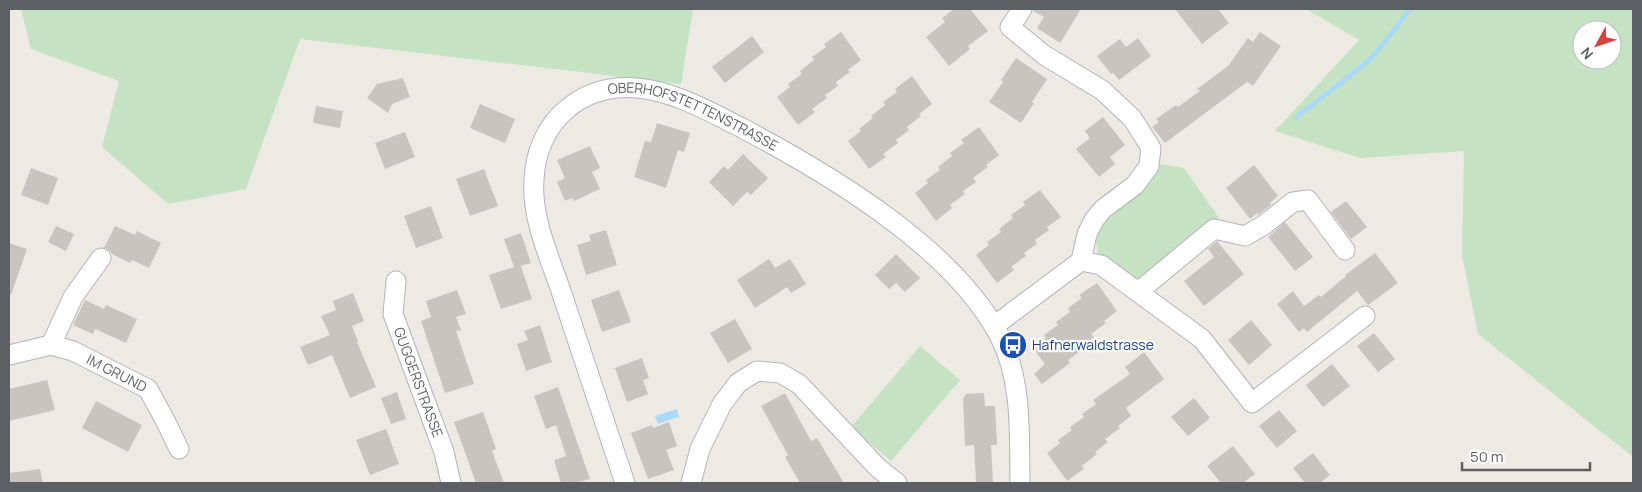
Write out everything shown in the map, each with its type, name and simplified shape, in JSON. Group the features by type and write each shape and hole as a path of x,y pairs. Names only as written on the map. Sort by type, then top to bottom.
{"street":[{"path":"994,326 1081,261 1087,234 1094,220 1103,209 1135,185 1149,166 1150,148 1132,118 1102,90 1044,55 1010,27 1022,9"},
{"name":"OBERHOFSTETTENSTRASSE","path":"624,483 542,234 533,189 535,165 539,150 545,136 562,113 585,96 604,90 624,88 665,93 716,114 778,147 849,191 901,228 966,288 994,326 1004,346 1012,372 1018,415 1020,483"},
{"path":"1138,292 1214,229 1245,236 1264,226 1292,202 1308,200 1345,250"},
{"path":"51,345 73,296 101,258"},
{"path":"1081,261 1101,265 1202,340 1252,403 1366,316"},
{"name":"GUGGERSTRASSE","path":"396,281 393,314 444,452 451,483"},
{"name":"IM GRUND","path":"9,355 51,345 73,351 148,390 179,449"},
{"path":"691,483 700,449 722,404 738,383 757,371 780,373 799,384 878,468 897,483"}],"green space":[{"path":"21,9 693,9 681,84 300,39 246,189 168,204 102,147 119,81 31,49"},
{"path":"1306,9 1633,9 1633,457 1478,334 1462,255 1464,151 1360,158 1275,131 1359,40"},
{"path":"1159,164 1184,168 1219,218 1140,280 1126,275 1098,254 1094,231 1103,219 1140,190"},
{"path":"920,346 960,380 891,461 851,427"}],"water":[{"path":"677,409 679,417 658,424 655,416"}],"building":[{"path":"954,9 970,9 988,31 968,46 970,49 949,66 926,37 945,22 942,18"},
{"path":"1033,9 1081,9 1060,43 1037,28 1044,17 1033,11"},
{"path":"1175,9 1218,9 1229,23 1202,44"},
{"path":"841,32 861,60 848,70 850,72 836,82 838,86 825,95 827,98 812,109 815,112 798,125 777,97 790,87 788,84 802,74 800,71 814,60 812,57 826,47 824,44"},
{"path":"1260,32 1281,46 1253,86 1247,82 1165,143 1152,127 1159,122 1156,119 1176,105 1178,107 1200,91 1197,89 1228,66 1248,38 1253,42"},
{"path":"752,36 764,52 725,83 712,67"},
{"path":"1138,38 1151,56 1119,80 1113,73 1111,74 1097,56 1120,39 1126,47"},
{"path":"1016,58 1047,79 1021,123 989,102"},
{"path":"912,76 932,104 907,127 909,130 896,140 898,143 883,154 886,157 869,169 848,141 861,131 859,129 873,118 871,116 885,105 883,102 897,92 895,89"},
{"path":"403,78 410,97 392,104 388,113 367,98 377,84"},
{"path":"480,104 515,119 505,143 470,128"},
{"path":"316,106 343,111 340,128 313,123"},
{"path":"1103,117 1125,145 1110,157 1115,164 1099,177 1076,149 1090,138 1085,131"},
{"path":"657,123 690,133 684,152 678,150 666,188 634,177 645,141 651,142"},
{"path":"979,127 999,155 986,165 988,167 973,178 976,182 963,191 965,194 950,205 952,208 936,221 915,193 928,183 926,180 940,170 938,167 952,156 950,153 964,143 961,140"},
{"path":"405,132 415,157 385,169 375,143"},
{"path":"590,146 600,168 592,172 600,189 574,201 572,198 565,201 557,182 565,178 557,160"},
{"path":"743,154 768,178 751,195 747,192 733,206 709,182 724,166 728,170"},
{"path":"1254,165 1278,196 1270,203 1271,205 1250,219 1226,188"},
{"path":"31,168 58,178 48,205 21,195"},
{"path":"484,169 498,206 470,216 456,179"},
{"path":"1040,190 1061,217 1047,227 1049,230 1035,240 1037,244 1024,253 1026,256 1011,267 1014,270 997,283 976,255 989,245 987,242 1001,232 999,229 1013,218 1011,215 1025,205 1023,202"},
{"path":"1346,201 1367,227 1351,239 1331,212"},
{"path":"431,206 443,238 416,248 404,216"},
{"path":"1285,222 1313,257 1295,271 1268,237"},
{"path":"56,226 74,234 66,251 48,242"},
{"path":"115,226 135,235 137,231 161,243 149,268 132,260 130,263 104,248"},
{"path":"606,230 617,265 586,275 577,245 591,241 589,235"},
{"path":"521,233 531,263 521,266 532,299 501,309 489,275 514,267 504,239"},
{"path":"1217,241 1244,274 1204,306 1184,281 1214,257 1208,249"},
{"path":"9,243 27,249 11,295 9,295"},
{"path":"1375,253 1398,283 1368,305 1357,291 1307,332 1304,328 1299,332 1277,304 1293,291 1304,306 1319,295 1321,297 1345,275"},
{"path":"896,254 920,278 905,292 896,283 889,289 875,275"},
{"path":"769,259 775,268 790,259 806,284 791,293 787,287 755,308 737,280"},
{"path":"1097,283 1117,311 1104,321 1106,323 1091,334 1094,337 1081,347 1083,349 1068,360 1070,363 1042,384 1034,374 1045,364 1033,348 1046,338 1044,335 1058,325 1056,322 1070,312 1068,308 1082,298 1079,295"},
{"path":"457,290 466,314 456,317 461,330 456,331 474,384 445,393 421,321 431,317 426,301"},
{"path":"619,290 631,322 602,332 591,300"},
{"path":"353,293 364,321 352,326 376,387 350,398 332,355 308,365 300,347 330,335 321,316 336,310 333,301"},
{"path":"85,300 104,309 106,305 137,319 126,343 95,329 93,334 73,325"},
{"path":"735,319 752,349 728,363 710,333"},
{"path":"1251,320 1272,345 1249,365 1228,340"},
{"path":"540,325 552,362 526,371 517,344 528,340 524,331"},
{"path":"1374,333 1395,359 1378,372 1357,346"},
{"path":"1144,352 1164,379 1126,408 1131,416 1118,426 1120,428 1105,439 1108,442 1082,466 1084,469 1067,481 1047,453 1060,443 1058,440 1072,430 1070,427 1084,417 1082,414 1096,404 1093,400 1130,374 1125,367"},
{"path":"642,358 649,378 643,380 648,394 627,402 615,368"},
{"path":"1332,364 1350,386 1323,407 1306,385"},
{"path":"47,380 55,410 9,421 9,389"},
{"path":"558,387 590,479 576,483 561,483 554,460 566,456 556,425 546,429 534,396"},
{"path":"397,392 406,419 391,424 381,398"},
{"path":"785,393 811,441 817,438 844,483 800,483 785,457 788,455 761,406"},
{"path":"984,393 985,406 995,406 997,445 991,445 993,483 976,483 974,445 965,446 963,399 966,394"},
{"path":"1194,398 1210,418 1188,436 1171,417"},
{"path":"96,401 142,425 128,452 82,428"},
{"path":"1279,410 1297,431 1277,448 1259,426"},
{"path":"483,412 496,449 492,451 504,483 476,483 454,422"},
{"path":"669,422 677,446 666,450 674,470 648,479 631,433 652,425 653,428"},
{"path":"386,429 399,464 370,475 356,440"},
{"path":"1233,446 1255,474 1243,483 1221,483 1207,466"},
{"path":"1313,453 1330,475 1320,483 1305,483 1293,468"},
{"path":"40,469 43,483 9,483 9,473"}],"waterway":[{"path":"1297,117 1366,63 1410,9"}],"place":[{"name":"Hafnerwaldstrasse","path":"1013,345"}]}
